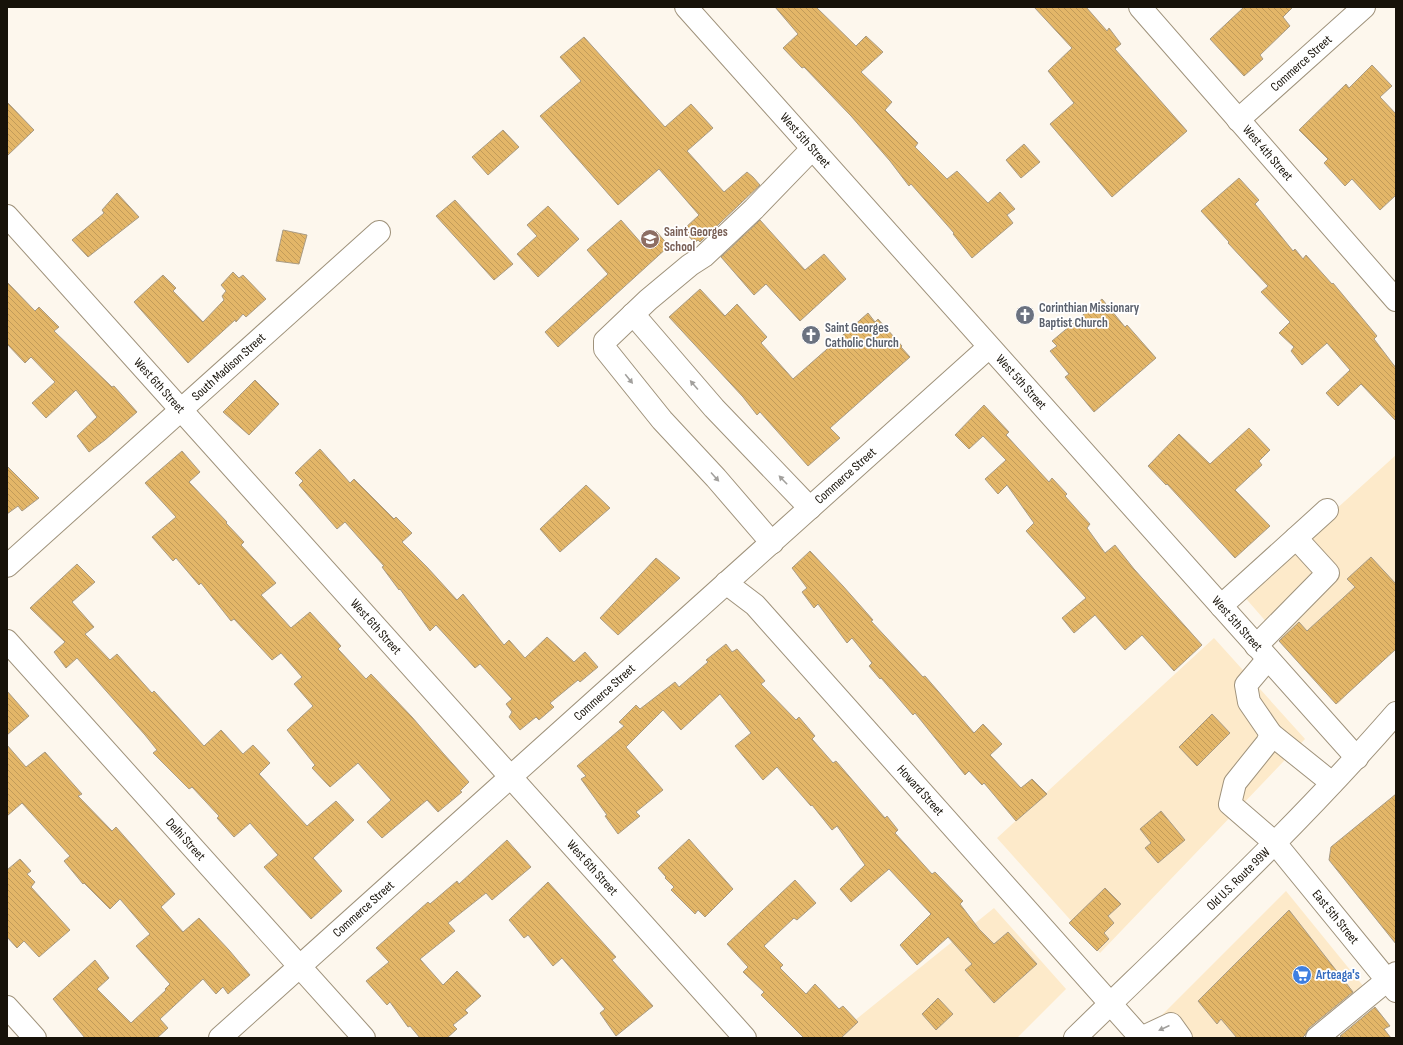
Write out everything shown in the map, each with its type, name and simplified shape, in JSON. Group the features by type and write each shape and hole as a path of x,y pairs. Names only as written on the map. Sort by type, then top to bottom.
{"street":[{"name":"West 5th Street","path":"686,7 1357,758"},
{"name":"West 4th Street","path":"1140,7 1396,300"},
{"name":"Commerce Street","path":"1238,120 1364,7"},
{"path":"772,543 716,478 662,420 605,348 605,341 633,314 690,265 704,256 754,209 812,149"},
{"name":"West 6th Street","path":"7,216 745,1038"},
{"name":"South Madison Street","path":"7,566 379,232"},
{"path":"633,314 714,408 810,508"},
{"name":"Commerce Street","path":"220,1038 989,347"},
{"path":"1221,606 1327,510"},
{"path":"1296,538 1328,573 1262,652 1246,685 1249,702 1272,734 1332,783"},
{"name":"Howard Street","path":"726,584 755,606 1141,1038"},
{"name":"Delhi Street","path":"7,642 364,1038"},
{"name":"Old U.S. Route 99W","path":"1075,1038 1275,842 1357,758 1396,713"},
{"name":"East 5th Street","path":"1272,734 1267,743 1236,783 1230,804 1275,842 1393,982"},
{"path":"1317,1038 1393,982"},
{"path":"7,1007 35,1038"},
{"path":"1141,1038 1171,1024 1181,1038"}],"shaded area":[{"path":"1396,455 1396,643 1338,704 1242,594"},
{"path":"1214,638 1305,739 1100,953 997,838"},
{"path":"1286,891 1364,987 1300,1038 1139,1038"},
{"path":"994,908 1066,989 1017,1038 833,1038"}],"building":[{"path":"775,7 816,7 856,46 866,36 883,52 861,72 892,102 885,110 918,143 915,147 947,179 957,171 988,203 1000,192 1015,209 1007,215 1013,223 972,258 953,234 954,233 911,184 909,186 890,161 851,116 804,67 802,68 783,48 798,34"},
{"path":"1034,7 1086,7 1107,31 1109,28 1121,44 1115,49 1187,131 1112,197 1050,124 1074,103 1048,71 1072,48"},
{"path":"1244,7 1293,7 1283,17 1290,26 1260,55 1263,59 1244,76 1210,39"},
{"path":"584,37 665,127 691,104 713,128 687,151 724,192 747,172 760,185 700,242 698,240 695,243 683,230 699,215 659,169 618,205 540,116 581,81 560,57"},
{"path":"1372,65 1392,86 1380,97 1396,114 1396,195 1380,210 1352,179 1345,186 1324,163 1328,159 1299,130 1346,84 1349,88"},
{"path":"7,102 34,130 7,156"},
{"path":"503,130 519,147 488,175 472,157"},
{"path":"1024,144 1040,162 1021,178 1006,160"},
{"path":"1239,178 1259,200 1255,204 1293,251 1295,249 1303,259 1306,255 1332,284 1333,283 1377,336 1374,339 1396,368 1396,421 1361,384 1338,406 1326,393 1350,370 1327,343 1302,365 1291,351 1294,347 1279,333 1290,322 1261,292 1268,286 1201,211"},
{"path":"117,193 139,217 88,257 72,240 104,213 102,210"},
{"path":"455,200 513,264 494,280 436,216"},
{"path":"548,206 579,239 538,277 517,254 537,236 527,225"},
{"path":"621,220 642,244 656,231 669,246 558,347 545,332 608,274 587,250"},
{"path":"760,220 805,270 824,254 846,279 800,321 766,284 754,295 721,257"},
{"path":"283,230 307,235 299,264 276,261"},
{"path":"233,272 239,278 243,275 266,299 246,317 243,314 236,322 235,320 188,363 134,302 163,275 176,288 173,291 203,322 224,300 222,296 226,291 221,285"},
{"path":"7,282 35,311 39,307 59,327 54,331 112,387 114,386 137,412 89,452 77,436 97,417 76,390 46,418 32,403 55,382 31,357 25,363 7,344"},
{"path":"700,289 725,316 737,304 767,337 761,343 793,379 868,313 875,322 878,319 910,357 830,428 840,438 808,466 760,412 757,415 743,397 669,317"},
{"path":"1102,299 1125,327 1127,325 1156,358 1094,412 1065,377 1069,374 1050,351 1057,346 1052,341"},
{"path":"255,380 279,404 249,435 223,412"},
{"path":"984,405 1009,432 1006,435 1049,482 1052,478 1067,494 1065,496 1090,524 1087,528 1105,553 1115,545 1134,569 1202,645 1174,671 1142,635 1125,650 1095,615 1074,633 1062,618 1086,598 1026,531 1034,523 1007,485 998,494 985,479 1006,460 983,436 969,449 955,435"},
{"path":"1249,428 1270,450 1259,461 1262,465 1235,490 1270,526 1235,558 1167,484 1166,485 1148,466 1179,434 1210,464"},
{"path":"320,449 350,483 354,479 394,519 396,517 412,533 402,542 457,600 463,594 504,645 509,640 525,658 547,637 574,662 585,652 598,667 580,682 578,680 550,703 554,707 539,720 536,717 520,730 509,717 512,712 506,704 512,699 480,664 475,668 436,625 430,631 382,567 384,566 345,522 337,529 299,485 303,481 295,473"},
{"path":"182,451 200,472 189,482 227,522 226,523 244,542 241,545 276,583 261,595 291,628 310,612 341,646 338,649 366,679 371,674 412,717 469,782 460,791 462,792 438,812 427,800 382,838 367,822 391,800 358,763 330,787 312,768 315,765 287,730 313,706 294,684 302,677 281,653 272,660 234,619 231,621 201,583 199,585 176,558 173,561 152,537 176,517 145,483"},
{"path":"7,466 39,498 22,511 18,506 7,514"},
{"path":"586,485 610,508 560,552 540,529"},
{"path":"810,551 873,620 871,621 923,677 925,676 974,733 983,724 1002,744 990,755 1021,788 1032,779 1047,794 1016,821 984,783 982,785 969,771 965,775 915,713 913,715 869,666 872,663 852,638 847,643 818,604 814,608 802,592 807,588 792,568"},
{"path":"1371,557 1396,584 1396,649 1336,704 1279,641 1299,622 1307,631 1355,587 1347,579"},
{"path":"656,558 680,578 618,635 600,618"},
{"path":"77,564 95,582 72,602 94,627 85,634 110,660 117,654 152,693 154,691 204,746 221,730 243,754 253,745 270,763 259,774 307,826 336,801 354,820 313,858 342,891 311,919 264,867 278,855 250,823 234,837 217,818 219,816 192,787 189,789 153,753 157,750 77,658 66,668 54,652 65,642 30,608"},
{"path":"726,644 732,652 737,649 765,681 761,684 796,720 799,717 815,736 812,739 833,763 836,761 885,818 887,816 898,830 895,833 932,874 935,872 963,901 960,904 979,929 994,944 1008,932 1037,964 994,1003 965,970 972,964 948,937 917,965 900,945 931,914 889,869 851,902 840,889 865,865 837,826 832,830 812,805 811,806 777,767 763,780 735,746 751,733 720,694 681,730 663,710 626,747 663,790 636,812 640,816 618,834 605,816 607,815 581,779 586,776 577,766 624,726 619,722 636,705 640,709 675,682 679,687 708,662 706,660"},
{"path":"7,691 29,716 7,735"},
{"path":"1212,714 1230,733 1197,766 1179,747"},
{"path":"7,745 26,767 45,752 82,794 78,796 112,831 116,827 175,894 161,907 183,932 199,918 250,975 228,994 223,987 216,994 203,979 160,1019 168,1028 157,1038 85,1038 53,999 95,960 109,978 97,989 131,1023 166,990 165,989 170,984 136,946 150,934 120,899 110,909 84,883 83,884 64,861 70,856 22,803 7,816"},
{"path":"1396,794 1396,944 1329,860 1331,847"},
{"path":"1161,811 1185,840 1158,863 1145,848 1151,843 1140,829"},
{"path":"689,839 733,889 705,917 698,910 695,914 671,890 674,887 658,868"},
{"path":"507,840 531,867 492,900 486,893 448,923 455,931 420,959 443,985 457,971 481,996 465,1010 468,1013 453,1025 457,1029 447,1038 420,1038 410,1026 408,1027 390,1002 387,1005 366,981 389,962 376,948 428,902 430,904 457,881 459,884"},
{"path":"20,859 31,871 27,874 35,882 31,887 70,930 39,957 24,941 17,948 7,937 7,870"},
{"path":"795,880 816,903 797,920 794,918 764,946 783,965 780,968 806,994 815,984 839,1009 843,1006 858,1022 841,1038 804,1038 761,995 764,992 743,972 748,967 727,944"},
{"path":"548,882 616,957 612,960 653,1006 616,1036 600,1013 605,1009 562,958 553,966 528,935 524,938 509,920"},
{"path":"1105,888 1121,904 1108,916 1114,923 1104,933 1109,939 1097,951 1069,923"},
{"path":"1289,910 1353,992 1309,1028 1302,1038 1237,1038 1221,1019 1217,1024 1198,1001"},
{"path":"938,998 953,1014 936,1030 922,1014"},
{"path":"1375,1007 1390,1026 1384,1029 1391,1038 1342,1038 1340,1036"}],"place":[{"name":"Saint Georges School","path":"650,239"},
{"name":"Corinthian Missionary Baptist Church","path":"1025,315"},
{"name":"Saint Georges Catholic Church","path":"811,335"},
{"name":"Arteaga's","path":"1302,975"}]}
